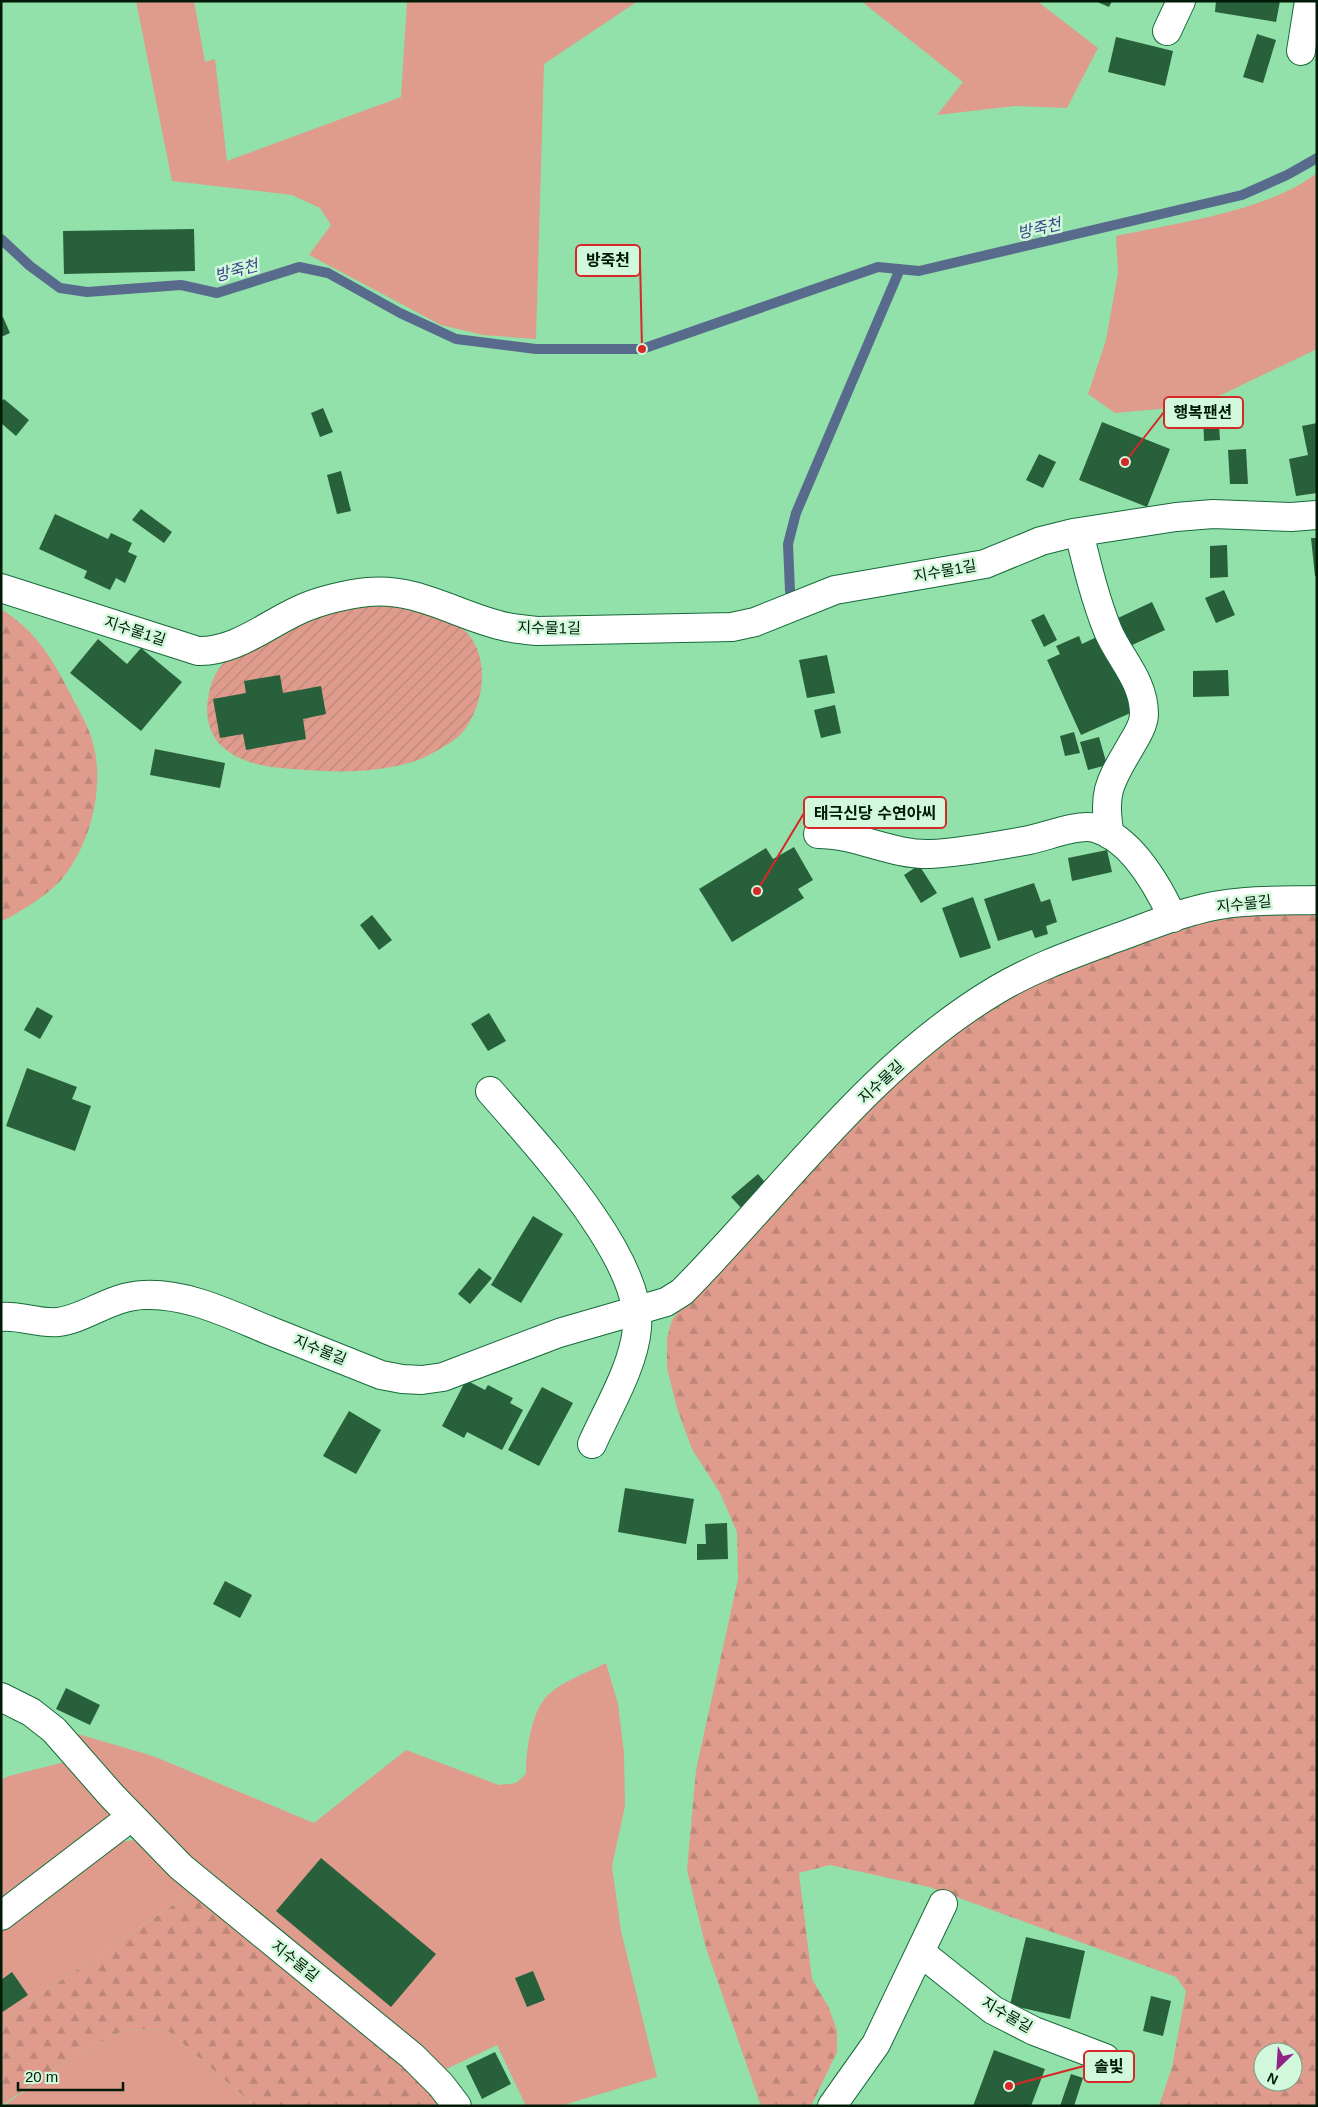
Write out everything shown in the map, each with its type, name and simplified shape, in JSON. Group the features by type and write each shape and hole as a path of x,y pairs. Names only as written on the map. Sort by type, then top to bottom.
{"lane":[{"path":"1167,31 1181,1"},
{"path":"1301,51 1309,1"},
{"name":"지수물1길","path":"1,588 198,651 213,651 230,646 300,609 367,592 393,592 420,597 507,627 537,631 732,628 792,609 813,598 835,590 985,564 1041,541 1079,532 1176,516 1213,514 1291,517 1317,515"},
{"path":"1079,532 1098,605 1109,633 1142,691 1144,716 1137,735 1112,777 1106,795 1106,817 1110,835"},
{"path":"818,834 849,836 886,848 930,854 1024,841 1079,827 1094,827 1110,835 1125,846 1151,876 1173,918"},
{"name":"지수물길","path":"1,1317 60,1322 126,1297 144,1295 166,1296 192,1301 232,1315 381,1375 422,1380 443,1377 559,1333 666,1302 682,1292 774,1190 876,1084 962,1012 999,988 1078,951 1194,910 1233,904 1317,900"},
{"path":"490,1091 571,1185 596,1222 616,1254 628,1282 637,1311 637,1328 633,1349 592,1444"},
{"name":"지수물길","path":"1,1697 31,1712 54,1730 131,1817 181,1867 412,2056 441,2085 457,2106"},
{"path":"1,1916 131,1817"},
{"path":"832,2106 876,2044 943,1904"},
{"name":"지수물길","path":"920,1952 993,2010 1034,2031 1105,2058"}],"green space":[{"path":"136,1 194,1 205,62 215,59 227,161 401,97 407,1 638,1 544,64 536,339 483,335 441,325 309,255 331,225 320,208 292,195 172,181"},
{"path":"861,1 1037,1 1098,48 1067,108 1015,106 937,115 963,82"},
{"path":"1317,173 1317,349 1221,395 1160,409 1115,413 1088,394 1106,340 1118,273 1116,236 1221,214 1248,206 1297,186"},
{"path":"395,603 430,611 447,618 462,628 472,639 478,652 482,682 479,698 467,726 450,743 418,760 383,769 327,771 272,767 243,760 221,745 213,735 207,709 209,693 213,678 229,658 317,615 346,608"},
{"path":"1,609 24,626 42,646 63,680 89,731 97,767 97,786 95,805 84,843 65,875 44,895 1,922"},
{"path":"1317,912 1317,2106 1159,2106 1172,2067 1186,1991 1176,1977 929,1887 830,1865 799,1873 812,1979 829,2008 837,2031 837,2052 811,2106 761,2106 706,1948 687,1870 696,1770 738,1579 737,1532 720,1493 692,1449 677,1408 667,1368 667,1338 672,1320 684,1303 884,1086 1003,995 1151,933 1224,915"},
{"path":"606,1663 618,1704 624,1753 625,1806 612,1866 621,1931 657,2077 560,2106 526,2106 497,2045 442,2071 203,1874 71,1732 153,1756 314,1823 406,1750 499,1785 516,1783 526,1774 531,1731 538,1709 544,1700 563,1684"},
{"path":"69,1761 106,1805 109,1815 104,1824 1,1903 1,1780 9,1776"},
{"path":"133,1840 145,1845 193,1892 1,2021 1,1931 122,1842"},
{"path":"193,1892 401,2060 442,2106 255,2106 166,2029 124,2030 70,2058 1,2106 1,2021"},
{"path":"166,2029 255,2106 3,2106 70,2058 124,2030"}],"building":[{"path":"1095,1 1112,1 1109,7"},
{"path":"1216,1 1280,1 1276,22 1215,12"},
{"path":"1257,34 1276,40 1263,83 1243,77"},
{"path":"1116,37 1173,51 1165,86 1108,72"},
{"path":"194,229 195,271 64,274 63,231"},
{"path":"1,317 3,317 10,333 1,337"},
{"path":"4,399 29,420 16,436 1,423 1,402"},
{"path":"323,408 333,432 320,437 311,413"},
{"path":"1218,410 1220,440 1204,441 1203,411"},
{"path":"1102,422 1170,449 1147,507 1079,480"},
{"path":"1317,423 1317,493 1296,496 1289,459 1308,455 1302,426"},
{"path":"1246,449 1248,484 1230,484 1228,450"},
{"path":"1039,454 1056,462 1043,488 1026,480"},
{"path":"341,471 351,511 337,514 327,475"},
{"path":"141,509 172,532 164,543 132,520"},
{"path":"55,514 108,539 111,533 132,543 128,552 137,556 125,583 116,578 110,590 84,578 87,571 39,549"},
{"path":"1311,538 1317,538 1317,576 1315,576"},
{"path":"1227,545 1228,577 1210,578 1210,546"},
{"path":"1224,590 1235,615 1216,623 1205,598"},
{"path":"1152,602 1165,630 1130,646 1118,618"},
{"path":"1044,614 1057,640 1044,647 1031,620"},
{"path":"1101,635 1135,711 1081,735 1047,660 1060,654 1056,646 1079,636 1082,644"},
{"path":"98,639 127,664 141,648 182,682 141,731 70,673"},
{"path":"827,655 835,693 807,698 799,660"},
{"path":"1228,670 1229,696 1193,697 1193,671"},
{"path":"280,675 283,693 321,686 326,714 303,719 306,739 246,750 243,734 220,738 213,699 246,693 244,681"},
{"path":"835,705 841,733 821,738 814,710"},
{"path":"1074,732 1080,753 1065,756 1060,736"},
{"path":"1099,737 1107,765 1088,770 1080,742"},
{"path":"155,749 225,763 220,788 150,775"},
{"path":"794,847 813,880 798,889 804,898 732,942 699,889 766,848 773,859"},
{"path":"1107,850 1112,872 1072,881 1068,858"},
{"path":"919,865 937,893 921,903 904,875"},
{"path":"1034,883 1041,902 1050,899 1057,922 1046,926 1048,934 1035,938 1032,930 998,941 984,899"},
{"path":"973,897 991,948 960,958 942,908"},
{"path":"372,915 392,940 379,950 360,925"},
{"path":"37,1007 53,1016 40,1039 24,1030"},
{"path":"489,1013 506,1041 488,1051 471,1024"},
{"path":"27,1068 77,1087 72,1099 91,1106 75,1151 6,1126"},
{"path":"758,1174 770,1188 744,1211 731,1197"},
{"path":"533,1216 563,1234 521,1303 491,1285"},
{"path":"479,1268 492,1278 470,1304 458,1294"},
{"path":"466,1380 485,1390 488,1385 513,1398 510,1403 523,1410 502,1450 467,1432 464,1438 442,1426"},
{"path":"542,1387 573,1403 539,1466 508,1450"},
{"path":"349,1411 381,1430 356,1474 323,1456"},
{"path":"625,1488 694,1499 686,1544 618,1532"},
{"path":"727,1523 728,1559 697,1560 697,1544 706,1544 705,1524"},
{"path":"225,1581 252,1595 240,1618 213,1604"},
{"path":"66,1688 100,1705 90,1725 56,1709"},
{"path":"321,1858 436,1954 391,2007 276,1911"},
{"path":"1026,1937 1085,1951 1070,2019 1010,2005"},
{"path":"533,1971 545,2000 527,2007 515,1978"},
{"path":"12,1972 28,1995 1,2013 1,1980"},
{"path":"1151,1996 1171,2001 1163,2036 1143,2031"},
{"path":"994,2050 1045,2069 1031,2106 973,2106"},
{"path":"495,2052 511,2084 482,2099 466,2066"},
{"path":"1071,2074 1083,2078 1074,2106 1060,2106"}],"waterway":[{"name":"방죽천","path":"1,239 30,266 60,288 87,292 181,285 217,293 299,267 328,273 400,313 456,339 536,349 642,349 878,267 919,271 1242,195 1287,175 1317,158"},
{"path":"790,591 788,544 796,513 900,269"}],"place":[{"name":"방죽천","path":"642,349"},
{"name":"행복팬션","path":"1125,462"},
{"name":"태극신당 수연아씨","path":"757,891"},
{"name":"솔빛","path":"1009,2086"}]}
